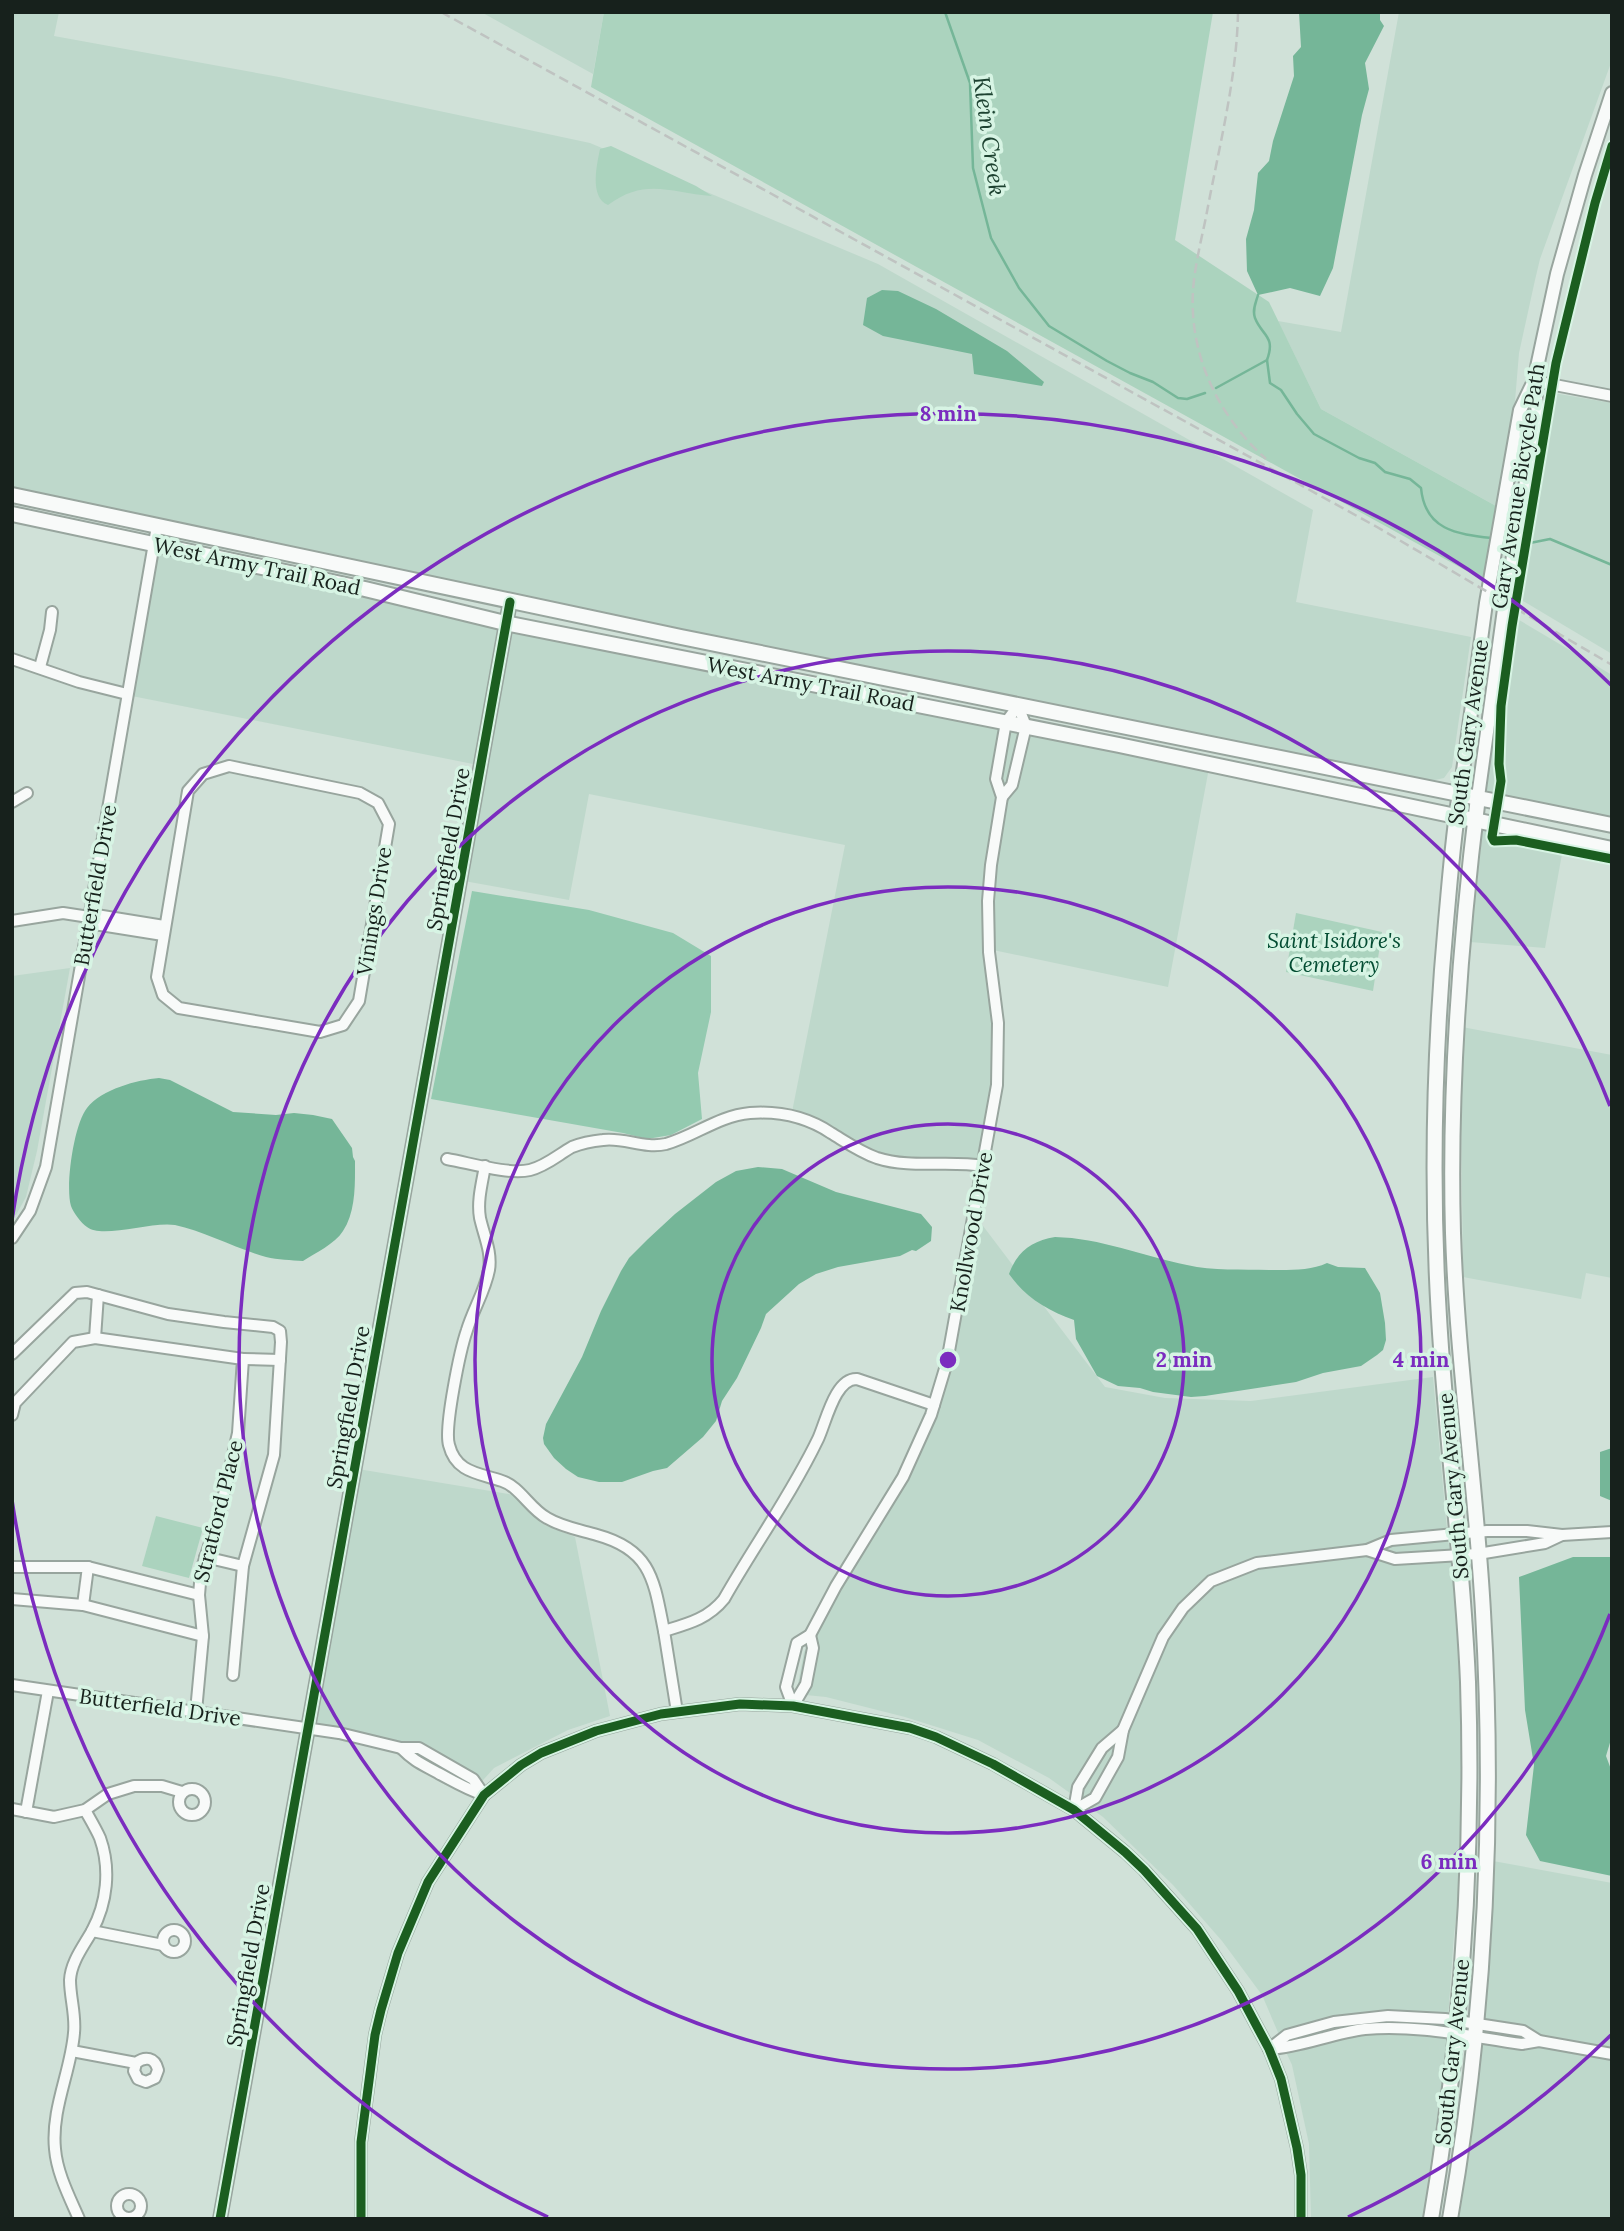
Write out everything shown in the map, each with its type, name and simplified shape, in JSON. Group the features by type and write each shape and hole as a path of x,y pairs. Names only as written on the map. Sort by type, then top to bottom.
{"main road":[{"name":"West Army Trail Road","path":"12,495 510,602 1612,825"},
{"name":"West Army Trail Road","path":"12,514 365,589 505,623 1026,726 1612,849"},
{"name":"South Gary Avenue","path":"1431,2219 1457,2028 1466,1905 1469,1797 1468,1678 1438,1300 1434,1178 1435,1087 1440,1002 1460,793"},
{"name":"South Gary Avenue","path":"1450,2219 1476,2031 1484,1917 1488,1796 1486,1662 1459,1357 1452,1166 1461,962 1478,797"},
{"path":"1438,1300 1456,1298"}],"street":[{"path":"1612,93 1557,274 1534,381 1612,396"},
{"name":"South Gary Avenue","path":"1460,793 1486,603 1504,497 1520,410 1534,381"},
{"name":"South Gary Avenue","path":"1478,797 1505,601 1538,413 1534,381"},
{"name":"Butterfield Drive","path":"12,1238 30,1211 46,1167 158,526"},
{"name":"Springfield Drive","path":"220,2219 510,602"},
{"path":"40,667 52,612"},
{"path":"12,659 79,682 127,694"},
{"path":"1018,706 1026,726"},
{"name":"Knollwood Drive","path":"793,1706 786,1688 797,1643 810,1635 836,1586 903,1477 925,1430 950,1348 997,1086 998,1023 989,952 988,901 1002,797 996,779 1006,722 1018,706"},
{"name":"Knollwood Drive","path":"1002,797 1012,785 1026,726"},
{"name":"Vinings Drive","path":"229,766 360,793 378,803 389,824 359,1000 343,1025 320,1032 179,1008 163,995 157,977 164,931 188,791 203,774 229,766"},
{"path":"12,802 27,793"},
{"path":"12,921 63,913 164,931"},
{"path":"446,1159 510,1170 528,1170 590,1141 608,1139 644,1145 663,1144 682,1139 720,1119 763,1113 806,1119 864,1153 880,1159 983,1166"},
{"path":"485,1166 479,1201 489,1253 489,1270 466,1332 461,1354 448,1425 450,1450 461,1467 474,1474 513,1486 546,1518 558,1524 613,1539 638,1556 650,1572 656,1590 677,1712"},
{"path":"12,1354 75,1293 87,1292 168,1314 273,1327 280,1331 274,1455 243,1566 233,1675"},
{"path":"95,1338 98,1295"},
{"path":"12,1415 15,1403 73,1342 95,1338 243,1359 280,1360"},
{"name":"Stratford Place","path":"196,1711 202,1636 199,1595 201,1571 220,1512 238,1433 243,1359"},
{"path":"664,1631 702,1619 724,1599 818,1440 837,1393 844,1384 857,1379 934,1405"},
{"path":"1074,1810 1095,1798 1118,1756 1123,1730 1163,1637 1183,1608 1211,1581 1257,1563 1367,1550 1391,1540 1458,1532 1528,1531 1562,1535 1612,1532"},
{"path":"1367,1550 1395,1559 1478,1555 1545,1543 1562,1535"},
{"path":"205,1558 243,1566"},
{"name":"Stratford Place","path":"12,1567 88,1567 199,1595"},
{"path":"83,1605 88,1567"},
{"path":"12,1600 83,1605 202,1636"},
{"name":"Knollwood Drive","path":"793,1706 806,1684 813,1648 810,1635"},
{"name":"Butterfield Drive","path":"12,1685 339,1732 401,1748 414,1761 460,1787 484,1795"},
{"path":"26,1812 48,1691"},
{"path":"361,2219 361,2142 375,2035 398,1953 428,1882 484,1795 521,1765 541,1753 596,1731 642,1718 740,1704 793,1706 910,1728 936,1737 993,1763 1074,1810 1125,1852 1197,1929 1238,1991 1269,2049 1280,2079 1297,2148 1301,2219"},
{"path":"1074,1810 1078,1787 1101,1748 1123,1730"},
{"path":"12,1810 54,1817 85,1810 108,1794 134,1786 162,1786 182,1792"},
{"path":"79,2219 60,2175 55,2148 55,2125 72,2051 75,2009 70,1979 78,1954 101,1910 105,1892 106,1865 100,1838 85,1810"},
{"path":"92,1931 163,1945"},
{"path":"1269,2049 1291,2048 1324,2037 1364,2029 1457,2028 1476,2031 1523,2031 1539,2041 1612,2054"},
{"path":"72,2051 136,2063"}],"shaded area":[{"path":"12,12 59,12 54,36 279,77 590,143 878,264 1313,510 1296,602 1471,637 1452,767 1444,778 1426,782 801,655 12,487"},
{"path":"481,12 604,12 593,74"},
{"path":"1299,12 1380,12 1380,20 1384,26 1365,63 1369,89 1333,268 1320,296 1290,288 1258,295 1247,271 1246,239 1254,210 1258,173 1269,161 1294,76 1293,56 1301,47"},
{"path":"1399,12 1612,12 1612,60 1540,259 1535,280 1519,353 1515,401 1496,506 1321,409 1278,321 1341,332"},
{"path":"882,290 898,291 936,309 1007,351 1044,382 1042,386 974,374 972,354 883,336 863,325 867,298"},
{"path":"1547,392 1612,403 1612,654 1513,595"},
{"path":"158,549 501,625 478,765 132,696"},
{"path":"1509,614 1612,675 1612,819 1486,795"},
{"path":"510,627 1209,768 1168,987 993,950 996,878 986,876 995,1045 993,1076 978,1161 908,1159 879,1154 792,1112 845,845 589,794 569,900 464,881"},
{"path":"1483,828 1564,843 1545,948 1470,942"},
{"path":"472,891 589,910 673,933 711,956 711,1012 698,1073 702,1119 671,1135 647,1139 431,1099"},
{"path":"70,968 37,1151 26,1197 16,1215 12,1214 12,976"},
{"path":"1462,1027 1612,1055 1612,1278 1586,1273 1581,1299 1463,1277"},
{"path":"159,1078 170,1080 233,1112 276,1115 294,1113 332,1119 352,1148 355,1161 353,1206 339,1236 303,1261 266,1257 175,1225 104,1231 85,1225 71,1206 69,1197 72,1156 82,1116 93,1101 111,1091 131,1083"},
{"path":"758,1167 782,1169 836,1192 921,1214 932,1227 931,1241 916,1251 838,1267 816,1274 799,1284 766,1314 737,1378 722,1401 716,1421 703,1437 667,1468 622,1482 599,1482 578,1477 554,1458 543,1438 546,1424 582,1357 621,1271 629,1258 648,1239 716,1182 736,1171"},
{"path":"977,1218 1105,1387 1165,1398 1251,1401 1433,1377 1448,1541 1456,1575 1464,1742 1463,1862 1448,2018 1389,2013 1280,2037 1262,1995 1222,1941 1173,1885 1103,1817 1049,1778 978,1740 905,1717 826,1697 796,1694 804,1652 939,1403"},
{"path":"1055,1237 1088,1241 1207,1268 1291,1270 1327,1263 1338,1267 1365,1268 1380,1293 1386,1340 1383,1350 1361,1366 1323,1373 1296,1382 1205,1396 1191,1397 1118,1386 1097,1376 1076,1339 1074,1320 1038,1302 1009,1274 1026,1249 1039,1241"},
{"path":"1612,1448 1612,1501 1600,1496 1600,1452"},
{"path":"358,1469 514,1495 545,1525 575,1537 610,1716 568,1730 494,1768 475,1789 402,1745 312,1725"},
{"path":"1573,1557 1612,1557 1612,1736 1606,1756 1612,1772 1612,1876 1540,1861 1526,1835 1534,1765 1525,1710 1519,1577"},
{"path":"1493,1861 1612,1883 1612,2052 1544,2039 1482,2020"},
{"path":"1401,2031 1450,2038 1425,2219 1311,2219 1309,2144 1292,2065 1286,2052 1363,2033"},
{"path":"1479,2045 1540,2045 1612,2058 1612,2219 1454,2219"}],"green space":[{"path":"604,12 1213,12 1175,240 1269,302 1321,409 1496,506 1483,580 591,87"},
{"path":"611,146 712,196 647,189 634,191 608,205 598,195 596,180 600,149"},
{"name":"Saint Isidore's Cemetery","path":"1296,913 1382,932 1373,991 1286,972"},
{"path":"156,1516 203,1528 189,1578 142,1566"}],"waterway":[{"name":"Klein Creek","path":"945,12 970,83 973,168 991,238 1019,288 1049,326 1107,361 1153,382 1178,398 1187,399 1205,393"},
{"name":"Klein Creek","path":"1216,388 1267,360 1269,341 1254,315 1258,295"},
{"path":"1267,360 1270,383 1281,390 1314,434 1359,458 1375,463 1385,472 1410,479 1421,488 1429,513 1444,527 1492,538"},
{"path":"1530,543 1550,539 1612,565"}],"railway":[{"path":"441,12 1377,527 1612,665"},
{"path":"1238,12 1231,89 1195,271 1193,314 1196,338 1210,383 1234,424 1266,459"}],"cycle path":[{"name":"Gary Avenue Bicycle Path","path":"1612,146 1595,203 1556,363 1501,706 1501,781 1492,837 1494,841 1516,840 1612,859"},
{"path":"220,2219 510,602"},
{"path":"361,2219 361,2142 375,2035 381,2010 398,1953 428,1882 484,1795 521,1765 541,1753 596,1731 661,1714 740,1704 793,1706 910,1728 936,1737 993,1764 1074,1810 1125,1852 1197,1929 1238,1991 1269,2049 1281,2079 1297,2148 1301,2175 1301,2219"}]}
